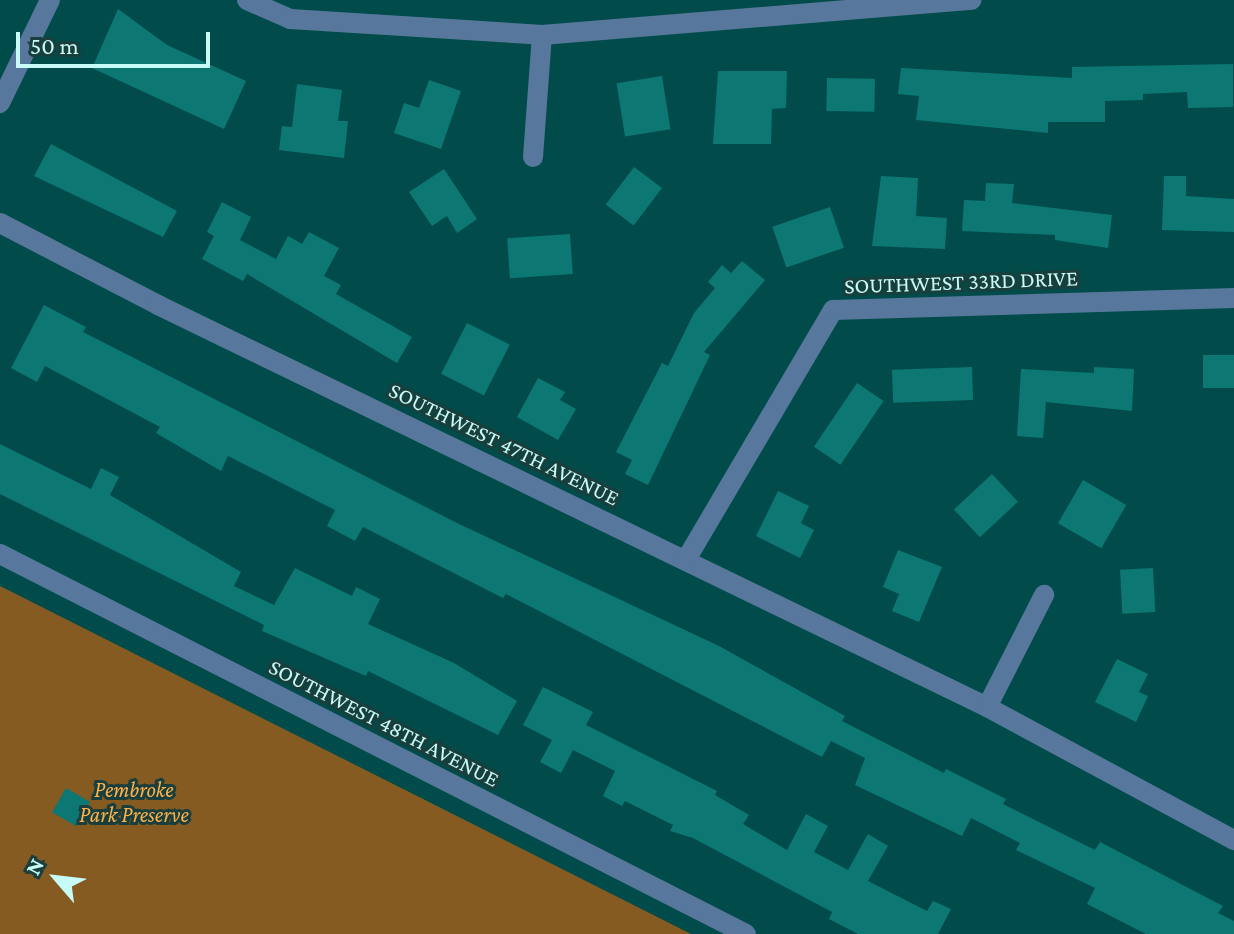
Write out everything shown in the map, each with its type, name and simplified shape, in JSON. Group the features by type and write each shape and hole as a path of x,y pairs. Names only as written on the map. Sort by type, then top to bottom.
{"street":[{"path":"0,103 50,0"},
{"path":"247,0 290,19 542,35 972,0"},
{"path":"533,157 542,35"},
{"name":"SOUTHWEST 47TH AVENUE","path":"0,223 158,305 687,558 987,707 1234,840"},
{"name":"SOUTHWEST 33RD DRIVE","path":"687,558 833,310 1234,298"},
{"name":"SOUTHWEST 48TH AVENUE","path":"0,554 746,934"},
{"path":"987,707 1044,595"}],"green space":[{"name":"Pembroke Park Preserve","path":"0,586 691,934 0,934"}],"building":[{"path":"118,9 167,45 246,81 224,129 92,68"},
{"path":"1233,64 1233,107 1188,108 1187,92 1143,94 1143,100 1105,101 1105,122 1048,122 1048,133 916,120 919,96 898,94 901,68 1072,78 1072,67"},
{"path":"718,71 787,71 786,108 772,109 771,144 713,144"},
{"path":"662,76 670,129 625,137 617,83"},
{"path":"827,78 875,79 874,112 826,111"},
{"path":"429,80 461,91 441,149 394,133 404,103 419,108"},
{"path":"297,84 342,90 338,121 348,121 344,158 279,150 282,126 292,127"},
{"path":"51,144 177,211 163,237 34,176"},
{"path":"634,167 662,188 634,226 606,205"},
{"path":"444,169 477,219 457,233 447,216 432,226 409,192"},
{"path":"881,176 918,178 916,216 947,218 945,249 872,246"},
{"path":"1164,176 1186,176 1186,196 1234,199 1234,232 1162,230"},
{"path":"986,183 1014,184 1012,203 1112,215 1108,248 1055,240 1055,235 962,231 964,200 985,201"},
{"path":"222,202 251,217 240,240 276,259 288,236 302,244 309,232 339,248 324,276 341,285 336,294 412,337 397,363 247,274 243,281 202,259 214,236 207,232"},
{"path":"830,207 844,248 786,268 772,227"},
{"path":"570,234 573,274 510,278 507,238"},
{"path":"742,261 765,280 704,352 710,355 648,485 625,474 632,460 616,452 662,363 668,366 694,313 715,288 708,282 722,265 731,273"},
{"path":"44,305 86,327 83,332 457,523 719,646 845,716 842,721 944,773 946,769 1006,799 1003,804 1095,850 1100,842 1223,906 1218,913 1234,921 1234,934 1146,934 1087,904 1095,888 1016,850 1020,843 971,818 962,836 855,785 865,758 831,741 822,757 506,594 503,598 363,527 355,541 327,526 335,510 228,456 221,471 156,433 160,427 45,366 37,382 11,368"},
{"path":"467,323 510,345 484,396 441,374"},
{"path":"1203,355 1234,355 1234,388 1203,388"},
{"path":"972,367 973,400 893,403 892,370"},
{"path":"1094,367 1134,369 1132,411 1046,402 1043,438 1017,436 1021,369 1094,373"},
{"path":"538,378 565,392 560,400 576,409 558,440 517,417"},
{"path":"857,383 884,401 840,465 814,447"},
{"path":"0,444 91,489 101,468 119,477 110,495 241,572 234,586 274,605 295,568 352,596 356,587 380,599 368,624 454,663 517,701 498,735 368,671 366,676 262,631 264,625 0,494"},
{"path":"992,474 1018,502 980,537 954,509"},
{"path":"1083,480 1126,505 1101,548 1058,523"},
{"path":"778,491 809,506 801,523 814,530 800,558 756,536"},
{"path":"898,550 942,567 919,622 892,611 899,594 883,587"},
{"path":"1153,568 1155,612 1122,614 1120,570"},
{"path":"1117,659 1148,674 1139,692 1148,696 1136,722 1095,702"},
{"path":"543,687 593,712 586,725 717,791 715,795 749,815 743,824 787,850 806,814 828,826 814,852 848,870 868,834 888,846 868,881 927,911 933,901 951,909 938,934 858,934 829,919 832,912 693,838 670,831 673,825 625,801 622,806 603,796 615,771 573,750 561,773 540,762 552,740 523,725"},
{"path":"66,788 90,802 76,826 52,812"}]}
